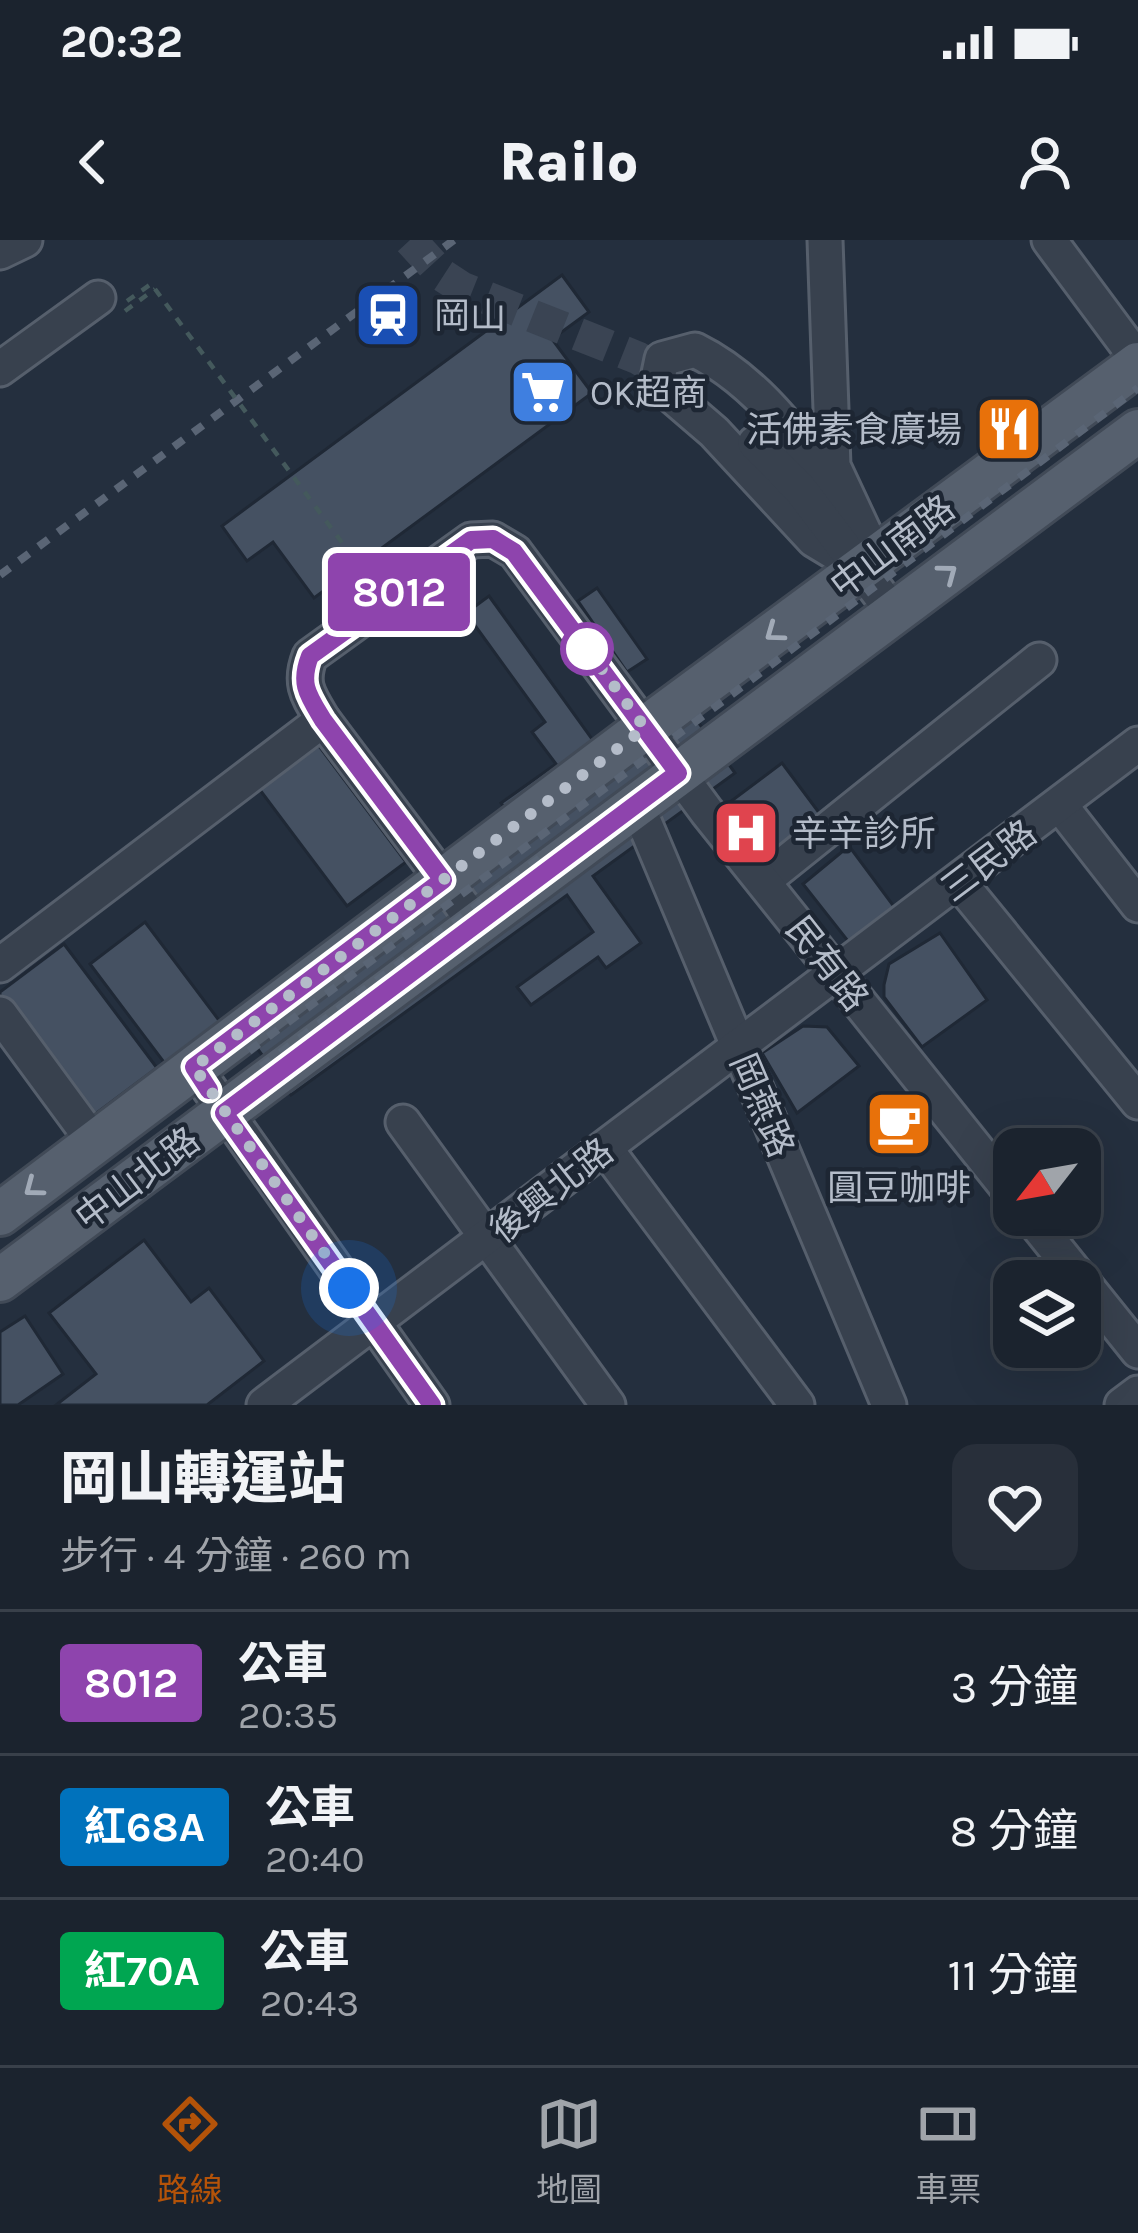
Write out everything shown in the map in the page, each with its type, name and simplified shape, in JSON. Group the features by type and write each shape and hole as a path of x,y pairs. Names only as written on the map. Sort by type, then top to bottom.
{"main road":[{"name":"中山南路","path":"645,728 866,556 1138,362"},
{"name":"中山南路","path":"678,773 1138,431"},
{"name":"中山北路","path":"0,1214 645,728"},
{"name":"中山北路","path":"0,1280 678,773"}],"street":[{"path":"0,252 25,240"},
{"path":"825,240 833,466 866,556"},
{"path":"1049,240 1138,362"},
{"path":"0,369 114,305"},
{"path":"866,556 814,540 714,432 657,383 662,359 695,350 739,376 791,431 866,556 894,613"},
{"path":"683,386 765,453 866,556"},
{"name":"民有路","path":"323,720 302,675 310,656 471,540 493,539 514,552 678,773 993,1170"},
{"path":"763,881 1039,660"},
{"path":"0,965 323,720 476,924"},
{"name":"三民路","path":"836,974 1138,744"},
{"name":"岡燕路","path":"637,805 880,1401"},
{"path":"1060,805 1138,904"},
{"path":"959,882 1138,1102"},
{"name":"後興北路","path":"264,1405 836,974"},
{"path":"0,1014 94,1142"},
{"path":"194,1067 433,1405"},
{"path":"404,1122 608,1405"},
{"path":"605,1148 797,1405"},
{"path":"1046,1236 1138,1351"},
{"path":"1122,1405 1138,1393"}],"path":[{"path":"114,305 151,284 375,582"}],"building":[{"path":"562,275 589,312 552,339 592,393 314,598 273,542 247,561 222,526"},
{"path":"597,588 647,659 627,672 578,601"},
{"path":"489,596 602,753 680,697 735,773 593,876 641,943 606,968 598,957 531,1005 517,987 593,932 567,895 291,1095 236,1019 513,819 501,803 556,764 532,732 545,722 466,613"},
{"path":"313,738 406,862 347,906 254,782"},
{"path":"782,763 823,818 772,857 730,802"},
{"path":"849,846 901,916 855,950 803,884"},
{"path":"145,922 221,1023 166,1065 90,964"},
{"path":"940,933 987,1000 922,1047 884,997 884,985 889,964"},
{"path":"64,944 157,1068 86,1121 0,1006 0,992"},
{"path":"803,1026 827,1027 859,1066 797,1113 762,1053"},
{"path":"144,1240 191,1302 209,1288 264,1361 207,1405 56,1405 96,1374 49,1313"},
{"path":"25,1316 63,1374 18,1405 0,1405 0,1332"}],"tunnel":[{"path":"410,240 442,275 462,288 638,358 682,385"}],"railway":[{"path":"0,575 454,240"},
{"path":"249,1051 1138,388"},
{"path":"261,1067 544,855"}],"bus line":[{"name":"8012","path":"209,1090 194,1067 443,880 323,720 302,675 310,656 471,540 493,539 514,552 678,773 224,1113 432,1405"}],"place":[{"name":"岡山","path":"388,315"},
{"name":"OK超商","path":"543,392"},
{"name":"活佛素食廣場","path":"1009,429"},
{"name":"辛辛診所","path":"746,833"},
{"name":"圓豆咖啡","path":"899,1124"}],"route":[{"path":"349,1288 194,1067 645,728 587,649"}]}
